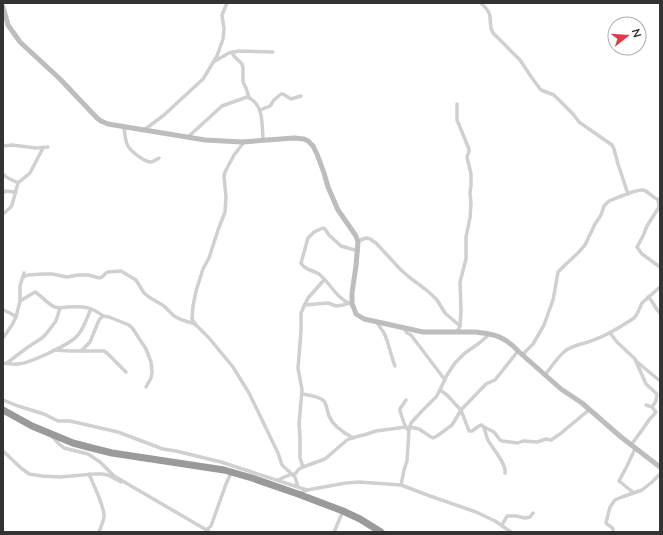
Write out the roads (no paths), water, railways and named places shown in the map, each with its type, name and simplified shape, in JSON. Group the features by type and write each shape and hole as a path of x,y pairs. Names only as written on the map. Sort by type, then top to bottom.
{"highway":[{"path":"3,410 32,426 73,443 112,453 224,470 298,490 360,519 381,532"}],"street":[{"path":"144,130 164,115 204,79 217,56 223,39 224,29 222,15 227,3"},
{"path":"481,3 490,14 490,28 493,33 520,60 541,90 554,95 582,125 612,145 628,194"},
{"path":"3,7 5,23 20,42 60,79 97,118 110,125 205,140 244,142 297,138 308,141 313,146 321,163 335,204 358,241 351,304"},
{"path":"214,62 232,52 274,52"},
{"path":"232,52 242,64 243,82 249,97 258,105 260,110 263,140"},
{"path":"260,110 269,107 281,94 291,99 301,96"},
{"path":"188,137 222,106 249,97"},
{"path":"457,104 456,120 469,149 467,157 472,180 470,193 471,206 466,238 466,259 460,282 460,326 457,332"},
{"path":"124,128 127,145 140,158 149,162 159,158"},
{"path":"244,142 234,155 225,172 225,212 196,291 192,318 195,324 209,338 236,372 253,400 278,453 282,465 296,480 298,490"},
{"path":"3,146 48,147"},
{"path":"3,214 12,205 18,183 30,173 43,148"},
{"path":"3,174 18,183"},
{"path":"278,480 292,474 296,474 299,469 325,459 347,440 353,438 376,431 408,427 417,428 431,437 435,437 452,425 461,410 486,384 495,380 520,353 533,344 544,325 553,300 559,271 585,245 605,203 609,200 644,190 659,200 659,207 647,226 637,247 642,254 660,267"},
{"path":"3,193 6,191 15,192"},
{"path":"358,251 342,246 329,235 325,228 320,229 311,235 307,241 301,265 319,275 340,296 351,304 355,312 361,318 423,332 476,332 490,334 505,339 561,389 590,409 620,437 660,467"},
{"path":"358,241 366,238 376,243 401,270 431,294 437,300 445,313 460,326"},
{"path":"3,338 16,317 20,301 20,286 24,275 52,274 70,277 88,275 100,278 108,272 121,271 136,280 144,293 164,306 174,316 195,324"},
{"path":"303,467 300,458 299,424 302,385 298,368 301,313 308,298 324,280"},
{"path":"545,375 554,362 565,351 573,346 592,341 610,333 635,316 640,306 660,287"},
{"path":"20,301 35,292 52,306 60,308 85,307 99,313 102,316 109,317 128,325 133,329 146,349 151,362 151,378 146,387"},
{"path":"648,297 654,302 656,309 660,313"},
{"path":"304,305 328,303 335,306 351,304"},
{"path":"5,363 46,334 56,321 60,308"},
{"path":"5,363 17,364 31,361 68,343 80,332 91,309"},
{"path":"3,310 16,317"},
{"path":"81,351 90,342 102,316"},
{"path":"377,322 384,332 395,366"},
{"path":"404,328 445,380"},
{"path":"610,333 636,360 660,381"},
{"path":"408,427 434,399 451,368 460,357 490,334"},
{"path":"54,350 106,352 126,372"},
{"path":"636,360 646,384 657,395 656,401 652,407"},
{"path":"440,390 447,395 461,410 469,431 472,431 482,425 494,432 502,441 518,443 523,441 537,442 546,438 551,440 590,409"},
{"path":"302,394 322,400 325,403 330,418 334,424 353,438"},
{"path":"3,400 44,414 58,421 70,421 118,432 163,449 220,462 278,480 298,490 307,490 346,483 366,482 401,484 476,512 502,525 511,532"},
{"path":"401,484 407,461 409,433 400,409 406,400"},
{"path":"630,445 643,430 651,417 656,414 652,407 646,405"},
{"path":"484,427 486,438 506,469 505,473"},
{"path":"50,434 55,441 64,448 88,454 100,462 114,476 208,531 231,473"},
{"path":"634,493 620,483 619,480 635,449"},
{"path":"3,451 29,474 60,477 102,474 108,475 113,479 130,486"},
{"path":"89,474 104,512 99,532"},
{"path":"614,531 606,523 610,507 615,500 642,490 660,474"},
{"path":"298,490 307,490"},
{"path":"334,532 343,511"},
{"path":"502,525 507,516 527,518 530,517 532,513"}]}
